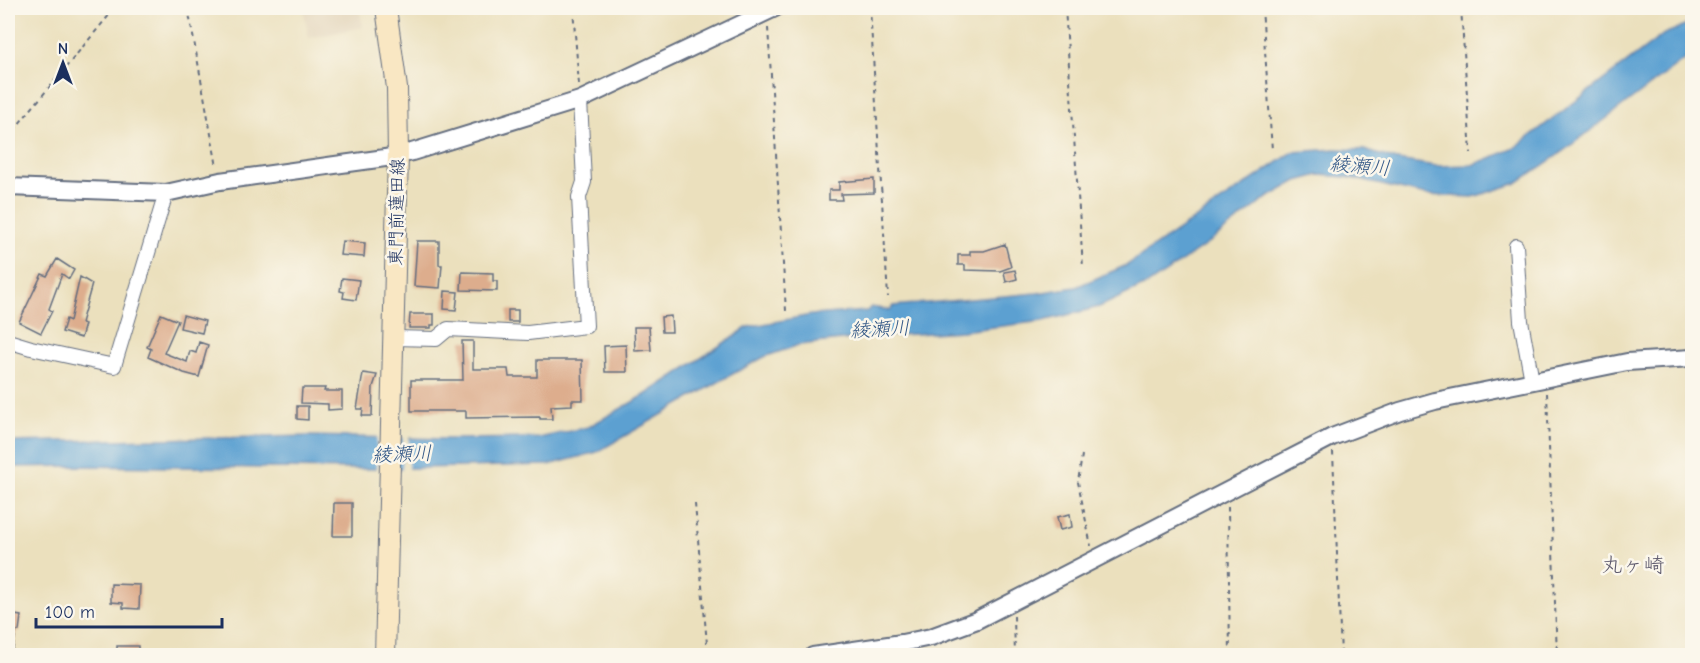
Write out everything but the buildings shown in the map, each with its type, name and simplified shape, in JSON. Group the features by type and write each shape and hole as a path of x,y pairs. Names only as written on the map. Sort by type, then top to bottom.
{"main road":[{"name":"東門前蓮田線","path":"385,656 398,155 397,88 386,8"}],"street":[{"path":"8,186 166,193 220,181 398,155 580,100 771,10"},
{"path":"394,338 436,339 448,329 528,333 586,326 579,197 584,182 580,100"},
{"path":"8,341 114,366 166,193"},
{"path":"1516,246 1521,321 1539,380"},
{"path":"813,656 902,644 931,637 977,620 1332,437 1400,411 1435,401 1627,362 1692,358"}],"path":[{"path":"8,137 115,8"},
{"path":"188,8 220,181"},
{"path":"573,8 580,100"},
{"path":"870,8 888,297"},
{"path":"1065,8 1083,267"},
{"path":"1263,8 1272,150"},
{"path":"1461,8 1470,153"},
{"path":"771,10 786,311"},
{"path":"1539,380 1557,656"},
{"path":"1332,437 1341,656"},
{"path":"1082,455 1078,482 1094,561"},
{"path":"1228,492 1230,656"},
{"path":"694,504 708,656"},
{"path":"1010,604 1014,616 1015,656"}],"shaded area":[{"path":"303,8 359,8 363,27 309,38"}],"water":[{"name":"綾瀬川","path":"1692,23 1692,54 1517,183 1473,197 1426,195 1347,177 1319,175 1297,181 1267,198 1206,245 1150,283 1099,307 1043,321 962,331 867,337 799,345 764,357 597,452 549,465 374,469 8,467 8,442 309,436 539,438 588,427 645,395 748,327 811,315 867,311 871,307 890,310 893,306 1037,293 1076,287 1127,265 1293,152 1364,150 1397,160 1436,166 1472,165 1513,149 1664,34"}],"pier":[{"path":"377,435 383,435 382,471 376,471"},
{"path":"403,435 409,435 408,470 402,470"}],"district":[{"name":"丸ヶ崎","path":"1633,565"}]}
